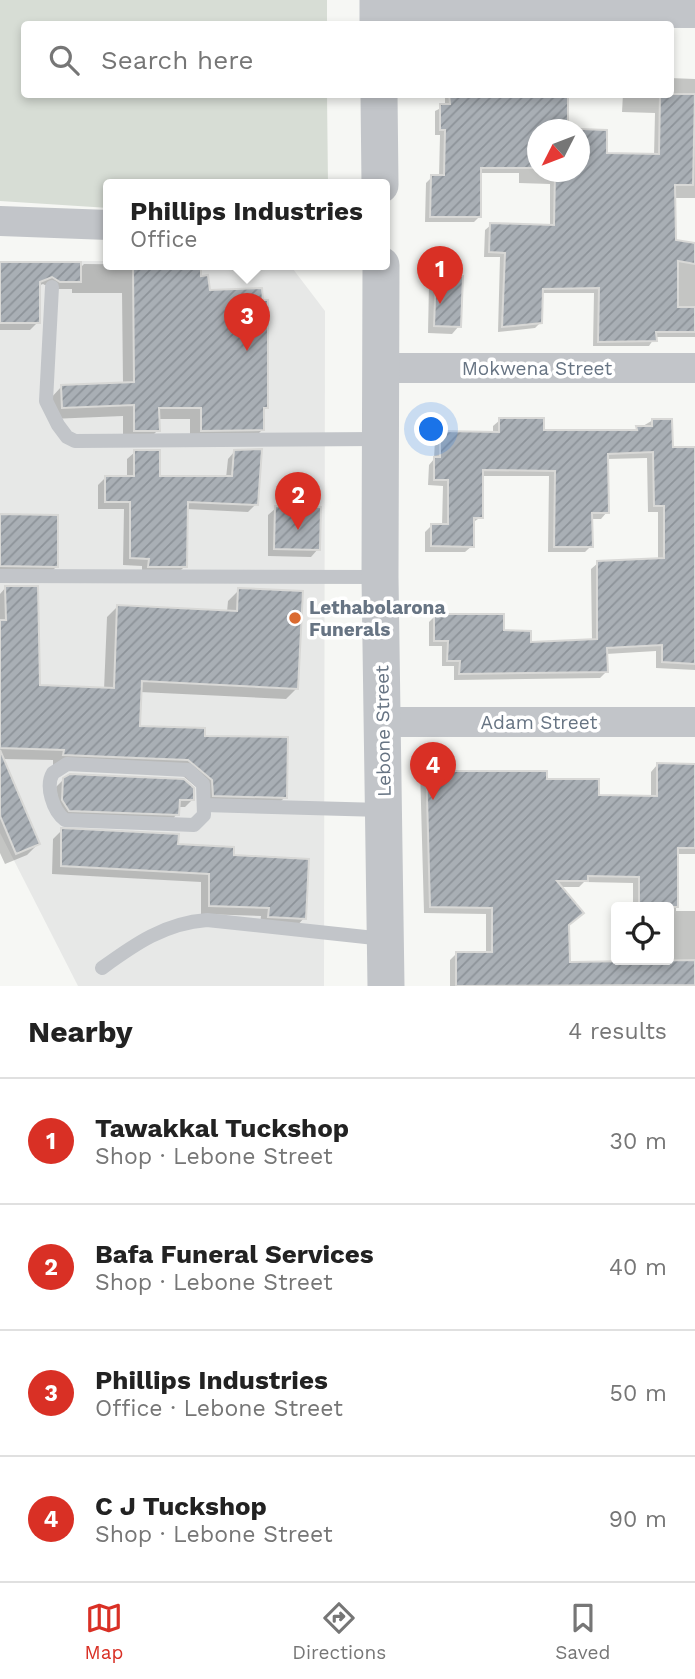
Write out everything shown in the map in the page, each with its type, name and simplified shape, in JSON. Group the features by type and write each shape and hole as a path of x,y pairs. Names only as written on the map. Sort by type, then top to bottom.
{"street":[{"path":"377,12 695,13"},
{"path":"379,98 380,179"},
{"path":"0,221 103,225"},
{"name":"Lebone Street","path":"381,270 380,576 386,986"},
{"name":"Mokwena Street","path":"379,368 695,368"},
{"name":"Adam Street","path":"383,722 695,722"}],"lane":[{"path":"51,286 46,401 58,425 67,437 75,441 381,439"},
{"path":"0,576 380,576"},
{"path":"66,764 179,768 188,770 203,784 204,805 200,822 194,825 65,820 56,810 49,785 50,776 66,764"},
{"path":"204,805 384,810"},
{"path":"102,968 148,937 186,921 207,920 386,939"}],"shaded area":[{"path":"0,0 327,0 327,21 21,21 21,98 327,98 328,179 103,179 103,208 0,201"},
{"path":"0,261 103,261 103,270 294,270 325,311 324,986 78,986 0,833"}],"building":[{"path":"674,94 695,94 693,185 675,185 676,240 695,243 695,264 678,261 678,307 695,307 695,332 656,332 657,341 598,342 599,288 543,289 542,323 502,327 505,253 489,252 490,223 554,225 555,182 590,182 590,129 607,130 607,153 659,154 660,98 674,98"},
{"path":"449,98 568,98 568,119 527,119 527,168 481,168 481,217 430,217 431,175 444,175 445,130 440,130 440,104 450,104"},
{"path":"0,262 81,262 81,282 60,282 52,277 40,282 40,323 0,323"},
{"path":"133,270 201,270 201,276 208,275 210,290 262,288 263,300 268,300 268,408 264,408 264,430 201,431 201,408 159,408 160,431 134,431 134,405 62,408 61,385 134,382"},
{"path":"436,275 463,276 461,327 434,326"},
{"path":"499,418 544,418 544,430 637,430 636,426 652,426 652,419 672,419 673,447 695,447 695,664 662,662 662,645 607,648 608,672 459,674 460,661 447,661 448,641 434,641 434,614 504,614 504,630 531,631 531,642 597,639 597,561 664,558 664,506 654,506 653,452 608,454 609,513 592,513 593,547 554,547 555,471 483,470 483,518 474,518 474,547 431,546 431,524 448,524 448,480 434,480 434,457 440,457 440,431 499,432"},
{"path":"262,449 258,505 188,502 187,567 148,567 149,559 130,558 130,502 105,502 105,476 134,476 134,450 160,450 160,476 232,476 234,450"},
{"path":"275,506 321,507 320,550 274,549"},
{"path":"0,514 58,515 58,567 0,566"},
{"path":"5,586 38,586 40,685 114,688 117,605 237,611 238,588 303,591 298,689 142,681 140,726 205,728 205,736 288,737 287,798 213,796 212,780 188,760 63,755 64,750 0,748 0,620 6,620"},
{"path":"0,750 40,844 16,854 0,816"},
{"path":"426,759 448,759 449,771 547,771 547,779 599,779 599,795 657,796 657,763 695,764 695,848 678,848 678,907 674,907 674,902 639,902 639,877 588,876 588,881 557,881 584,913 569,925 570,962 674,965 674,960 695,960 695,985 456,986 456,952 492,952 492,908 430,907"},
{"path":"70,774 184,779 194,788 194,800 180,800 179,815 69,811 62,800 63,778"},
{"path":"61,828 179,834 178,844 234,847 234,855 309,859 306,919 268,917 269,908 209,906 209,874 61,866"}],"place":[{"name":"Tawakkal Tuckshop","path":"440,304"},
{"name":"Phillips Industries","path":"247,351"},
{"name":"Bafa Funeral Services","path":"298,530"},
{"name":"Lethabolarona Funerals","path":"295,618"},
{"name":"C J Tuckshop","path":"433,800"}]}
